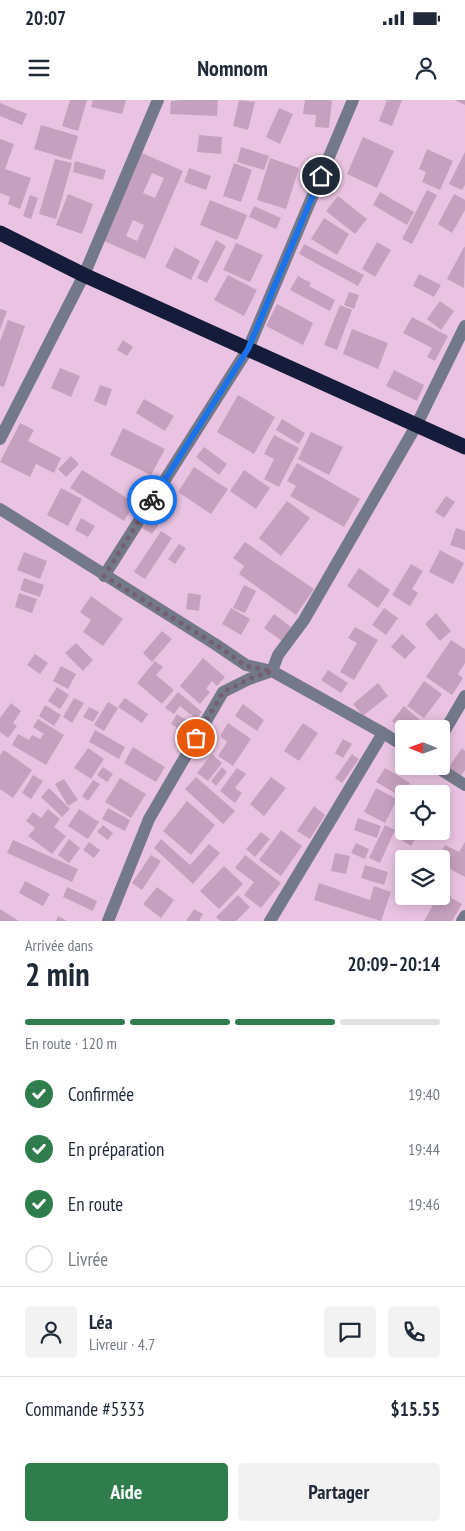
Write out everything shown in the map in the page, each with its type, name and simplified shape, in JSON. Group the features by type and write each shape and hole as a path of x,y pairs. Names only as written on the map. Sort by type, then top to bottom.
{"highway":[{"path":"0,233 84,275 465,447"}],"street":[{"path":"0,439 84,275 158,100"},
{"path":"104,576 248,349 353,100"},
{"path":"272,671 278,654 304,620 416,426 465,326"},
{"path":"0,509 215,644 246,666 272,671 395,740"},
{"path":"108,921 149,819 223,692 249,679 272,671"},
{"path":"450,722 465,696"},
{"path":"270,921 383,732"},
{"path":"449,775 465,785"},
{"path":"462,921 465,916"}],"building":[{"path":"70,100 87,100 78,131 62,126"},
{"path":"93,100 126,100 122,114 91,107"},
{"path":"218,100 217,116 170,114 171,101"},
{"path":"239,100 255,102 248,130 233,126"},
{"path":"305,100 332,100 329,128 315,127 316,115 303,114"},
{"path":"387,100 402,100 392,126 379,121"},
{"path":"455,100 465,100 465,105"},
{"path":"0,103 27,114 22,125 0,116"},
{"path":"279,108 293,114 280,144 266,137"},
{"path":"41,125 78,136 71,160 34,149"},
{"path":"199,135 222,137 221,154 197,152"},
{"path":"363,137 394,151 377,188 347,174"},
{"path":"0,139 14,144 5,169 31,178 20,209 8,204 10,197 0,193"},
{"path":"241,147 269,156 264,170 237,162"},
{"path":"427,149 453,161 440,190 422,182 426,172 419,169"},
{"path":"465,152 465,185 462,190 449,184"},
{"path":"142,153 183,171 145,259 104,241","holes":["152,173 164,178 155,198 143,193","133,220 144,225 137,241 126,236"]},
{"path":"270,158 299,168 286,209 257,200"},
{"path":"55,159 72,163 56,219 39,214"},
{"path":"75,161 106,170 103,180 73,172"},
{"path":"234,163 252,170 241,202 223,196"},
{"path":"189,168 211,176 206,190 184,182"},
{"path":"427,190 437,195 412,244 402,239"},
{"path":"380,192 414,212 407,225 373,205"},
{"path":"68,194 93,204 82,234 56,225"},
{"path":"454,194 465,200 465,210 452,233 438,224"},
{"path":"30,195 38,198 31,219 23,216"},
{"path":"338,196 367,219 355,234 326,211"},
{"path":"210,200 247,215 237,240 200,225"},
{"path":"254,206 281,218 276,229 249,217"},
{"path":"324,218 349,234 337,255 311,239"},
{"path":"216,240 226,246 207,283 197,278"},
{"path":"377,242 391,250 375,277 362,269"},
{"path":"236,243 263,255 250,282 223,270"},
{"path":"304,244 364,275 358,286 299,254"},
{"path":"175,247 200,261 191,280 165,267"},
{"path":"465,247 464,288 447,279"},
{"path":"419,274 441,285 434,297 413,286"},
{"path":"228,275 257,290 244,316 214,300"},
{"path":"298,276 311,283 309,286 335,300 330,311 290,290"},
{"path":"349,292 359,295 354,309 344,305"},
{"path":"440,301 454,311 441,330 427,319"},
{"path":"277,304 313,323 303,345 266,326"},
{"path":"340,305 352,310 337,350 324,345"},
{"path":"0,309 7,311 0,330"},
{"path":"412,317 448,336 435,361 427,357 432,348 403,333"},
{"path":"8,320 25,326 4,387 0,386 0,341"},
{"path":"352,329 388,343 378,369 343,354"},
{"path":"123,340 133,347 127,356 117,350"},
{"path":"60,368 80,376 71,397 51,388"},
{"path":"394,370 424,385 417,401 386,386"},
{"path":"100,385 112,389 106,406 94,401"},
{"path":"238,395 275,417 254,454 217,432"},
{"path":"144,399 174,416 165,431 136,413"},
{"path":"282,419 305,433 299,444 276,430"},
{"path":"20,423 34,430 28,441 61,458 54,473 36,464 30,477 0,462"},
{"path":"123,428 165,449 151,475 110,455"},
{"path":"311,432 343,447 329,475 298,459"},
{"path":"274,435 299,448 279,487 264,479 274,459 264,454"},
{"path":"204,447 227,464 219,475 196,457"},
{"path":"71,456 79,464 66,477 58,469"},
{"path":"297,463 360,499 344,527 290,496 296,486 287,481"},
{"path":"194,467 228,489 211,514 178,492"},
{"path":"82,470 135,503 124,521 70,488"},
{"path":"244,470 270,488 256,509 230,491"},
{"path":"61,488 82,499 68,526 47,515"},
{"path":"446,496 455,502 444,518 435,512"},
{"path":"287,501 310,518 281,556 259,538"},
{"path":"152,515 161,521 152,534 142,528"},
{"path":"81,518 95,526 88,537 75,530"},
{"path":"456,528 465,531 465,550 450,545"},
{"path":"161,531 172,538 145,579 134,572"},
{"path":"245,542 314,589 296,615 239,574 244,566 233,558"},
{"path":"179,544 186,548 175,564 168,559"},
{"path":"440,550 464,563 453,584 429,572"},
{"path":"24,552 47,561 40,579 17,570"},
{"path":"411,564 423,571 412,589 418,593 410,606 392,595"},
{"path":"359,568 390,590 378,608 347,586"},
{"path":"24,578 44,585 40,597 20,590"},
{"path":"244,585 256,591 245,613 233,608"},
{"path":"19,593 37,599 32,613 15,607"},
{"path":"188,593 201,595 199,611 186,609"},
{"path":"91,596 123,619 103,646 83,632 91,620 80,612"},
{"path":"231,608 250,619 241,635 222,624"},
{"path":"384,608 398,618 386,635 372,625"},
{"path":"436,613 451,631 440,641 425,624"},
{"path":"274,614 291,627 282,641 264,628"},
{"path":"355,627 378,640 354,680 340,672 357,643 348,638"},
{"path":"162,631 172,639 152,662 143,653"},
{"path":"402,634 416,647 405,659 391,647"},
{"path":"451,640 465,649 465,663 458,674 463,678 452,695 426,677"},
{"path":"76,643 93,660 83,671 65,653"},
{"path":"35,654 48,663 40,674 27,665"},
{"path":"203,658 225,677 217,686 212,681 206,689 210,692 200,704 180,686"},
{"path":"155,661 163,667 156,675 174,690 162,704 137,683"},
{"path":"61,666 76,674 68,689 53,681"},
{"path":"328,670 348,683 341,693 321,680"},
{"path":"424,681 442,694 424,718 407,706"},
{"path":"378,683 388,696 363,716 353,704"},
{"path":"57,687 69,695 60,709 48,701"},
{"path":"178,692 202,712 196,719 180,706 174,714 165,708"},
{"path":"74,698 84,703 72,723 63,717"},
{"path":"125,698 148,714 142,723 118,707"},
{"path":"108,702 118,708 104,731 94,725"},
{"path":"11,703 21,711 13,723 17,726 8,738 0,732 0,718"},
{"path":"243,704 264,720 257,731 235,716"},
{"path":"45,705 61,715 54,726 39,716"},
{"path":"404,706 420,720 395,720 395,724 392,721"},
{"path":"89,707 99,712 93,722 83,717"},
{"path":"177,714 192,724 186,733 171,724"},
{"path":"38,719 64,735 46,765 12,745 18,734 29,740 32,735 40,739 44,734 33,727"},
{"path":"228,723 251,739 233,766 218,756 227,742 220,736"},
{"path":"303,723 318,733 299,761 284,751"},
{"path":"95,730 125,747 119,759 89,742"},
{"path":"343,739 352,744 343,758 335,753"},
{"path":"133,747 165,767 156,782 124,763"},
{"path":"88,748 104,759 91,779 74,768"},
{"path":"462,748 465,751 465,770 459,779 450,772 450,766"},
{"path":"4,750 32,770 13,798 0,789 0,755"},
{"path":"212,754 222,763 208,781 197,773"},
{"path":"352,754 359,759 342,783 335,778"},
{"path":"103,767 113,774 107,782 97,775"},
{"path":"222,767 227,772 216,786 211,781"},
{"path":"237,768 246,774 235,788 242,793 235,803 220,791"},
{"path":"385,768 410,783 409,785 395,785 395,793 376,782"},
{"path":"33,775 43,781 31,799 22,793"},
{"path":"196,777 235,811 223,824 185,789"},
{"path":"271,777 286,788 264,816 250,804"},
{"path":"120,778 146,794 131,818 105,802"},
{"path":"64,779 78,800 68,806 55,784"},
{"path":"93,780 100,784 88,801 82,796"},
{"path":"49,788 70,809 62,817 41,797"},
{"path":"376,788 395,798 395,803 385,823 364,812"},
{"path":"187,801 215,825 191,855 163,831"},
{"path":"314,806 325,815 310,839 297,831"},
{"path":"108,808 130,820 125,831 102,819"},
{"path":"48,809 60,819 54,827 66,836 52,854 28,836 35,828 26,821 33,812 41,818"},
{"path":"79,809 99,822 88,839 68,826"},
{"path":"358,818 381,826 377,838 354,830"},
{"path":"103,825 113,833 108,840 97,832"},
{"path":"385,825 395,830 380,863 369,858"},
{"path":"281,830 302,846 281,876 259,860"},
{"path":"261,832 270,839 255,857 246,849"},
{"path":"69,839 80,848 69,863 58,855"},
{"path":"161,839 190,865 209,844 220,853 193,884 154,848"},
{"path":"13,840 78,869 72,882 7,853"},
{"path":"402,840 415,840 411,846"},
{"path":"89,842 100,850 94,858 83,850"},
{"path":"465,842 465,877 450,869 450,850 442,850 445,845 459,852"},
{"path":"356,843 369,849 365,859 351,853"},
{"path":"335,853 350,856 346,874 331,871"},
{"path":"151,855 161,861 142,890 132,883"},
{"path":"245,855 281,883 261,908 244,895 254,882 235,868"},
{"path":"365,865 388,872 384,885 361,878"},
{"path":"224,866 243,884 219,909 200,891"},
{"path":"25,881 50,894 43,906 19,893"},
{"path":"319,883 370,900 374,886 391,892 381,921 314,900"},
{"path":"67,887 97,901 93,911 63,897"},
{"path":"157,887 174,900 161,918 143,904"},
{"path":"238,895 250,907 236,921 220,921 216,917"},
{"path":"450,897 462,904 452,921 424,921 433,905 450,905"},
{"path":"0,909 19,921 0,921"},
{"path":"194,909 203,914 199,921 186,921"},
{"path":"58,916 67,921 56,921"}],"way so far":[{"path":"152,500 104,576 215,644 246,666 272,671 249,679 223,692 196,738"}],"route":[{"path":"152,500 248,349 321,176"}]}
